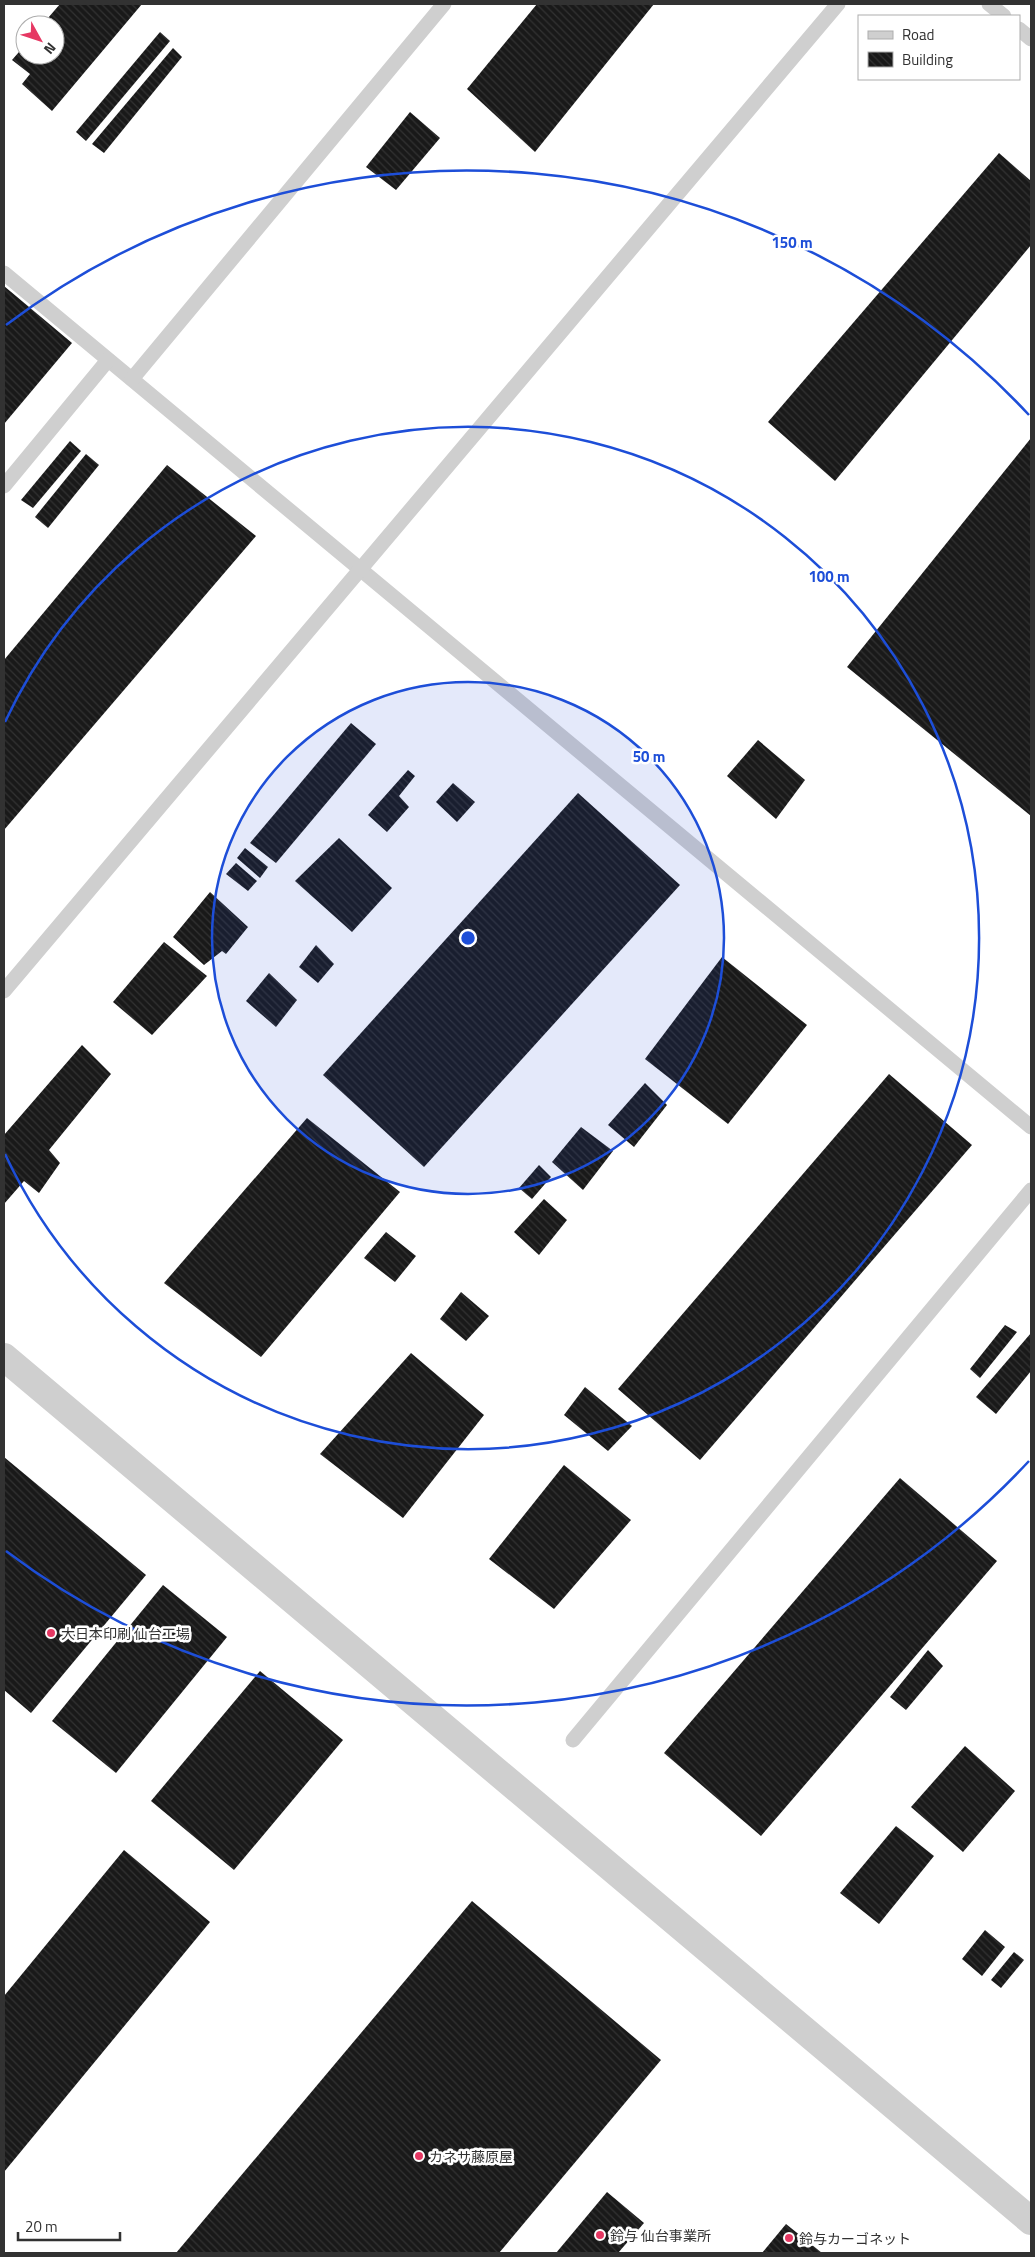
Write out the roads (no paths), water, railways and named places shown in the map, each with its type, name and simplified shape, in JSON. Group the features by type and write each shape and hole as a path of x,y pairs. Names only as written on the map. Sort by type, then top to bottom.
{"street":[{"path":"4,1357 1031,2221"}],"lane":[{"path":"132,379 444,4"},
{"path":"4,991 838,4"},
{"path":"989,4 1003,15"},
{"path":"1020,29 1031,39"},
{"path":"4,272 1031,1127"},
{"path":"4,486 108,360"},
{"path":"573,1740 1031,1190"}],"place":[{"name":"大日本印刷 仙台工場","path":"51,1633"},
{"name":"カネサ藤原屋","path":"419,2156"},
{"name":"鈴与 仙台事業所","path":"600,2235"},
{"name":"鈴与カーゴネット","path":"789,2238"}]}
